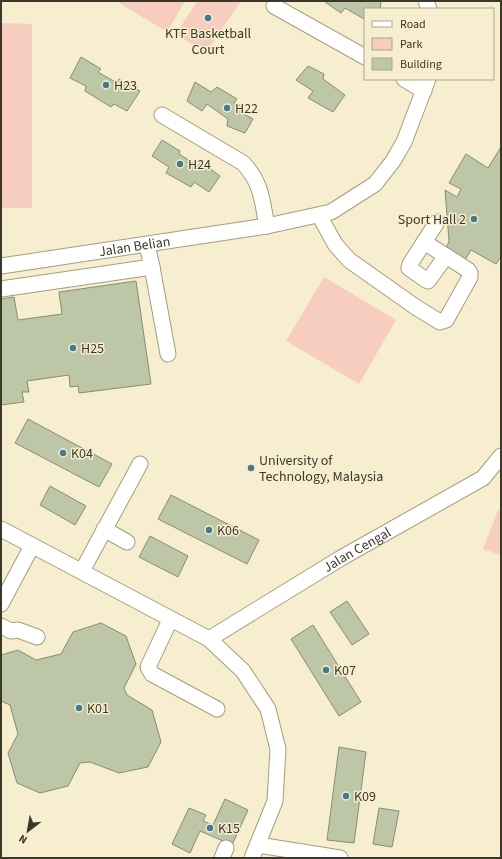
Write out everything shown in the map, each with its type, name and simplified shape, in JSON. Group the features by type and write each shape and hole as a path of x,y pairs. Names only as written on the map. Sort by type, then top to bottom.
{"street":[{"path":"274,6 364,56"},
{"path":"408,80 426,85"},
{"name":"Jalan Belian","path":"1,266 267,226 331,212 375,184 393,161 404,142 426,85"},
{"path":"162,114 243,164 253,173 260,191 267,226"},
{"path":"320,215 335,244 349,260 417,308 440,322 446,320 470,277 470,273 468,270 424,242"},
{"path":"437,222 409,266 410,269 426,280 430,280 446,256"},
{"path":"147,244 168,354"},
{"path":"72,256 75,278"},
{"path":"31,262 35,284"},
{"path":"1,289 152,267"},
{"name":"Jalan Cengal","path":"209,639 341,558 483,478 501,456"},
{"path":"82,571 140,464"},
{"path":"1,529 82,571 170,620 209,639 243,671 268,709 278,749 275,801 255,852 340,858"},
{"path":"104,529 127,542"},
{"path":"1,604 32,546"},
{"path":"170,620 148,667 152,674 216,709"},
{"path":"1,626 11,631 18,630 37,637"}],"green space":[{"path":"116,1 185,1 167,32"},
{"name":"KTF Basketball Court","path":"197,1 240,2 206,53 176,34"},
{"path":"1,23 32,24 32,208 1,208"},
{"path":"324,277 396,320 359,384 286,341"},
{"path":"498,510 501,511 501,555 483,549"}],"building":[{"path":"379,1 381,3 380,8 364,8 364,19 345,8 341,13 325,2"},
{"name":"H23","path":"81,57 101,69 98,72 117,83 119,79 140,91 127,111 114,104 111,107 85,91 86,86 70,78"},
{"path":"308,66 324,74 323,79 345,95 333,112 308,98 313,91 296,80"},
{"name":"H22","path":"195,82 211,92 217,87 237,99 234,103 242,106 241,112 253,119 245,133 227,126 228,119 207,104 202,111 187,101"},
{"name":"H24","path":"162,140 180,151 179,154 198,166 201,162 220,176 209,192 194,182 191,187 166,173 169,167 152,156"},
{"name":"Sport Hall 2","path":"501,147 501,257 496,264 471,250 465,260 446,249 449,241 445,190 457,197 461,189 449,183 466,154 488,168"},
{"name":"H25","path":"136,281 151,384 79,393 78,386 70,387 69,375 27,381 29,392 22,392 24,402 1,405 1,299 14,297 18,320 62,314 59,292"},
{"name":"K04","path":"28,419 112,464 99,487 15,443"},
{"path":"50,486 86,506 75,525 40,505"},
{"name":"K06","path":"171,495 259,540 247,564 158,519"},
{"path":"150,536 188,556 178,577 139,557"},
{"path":"347,601 369,634 352,645 330,612"},
{"name":"K01","path":"101,623 126,636 136,664 124,688 127,695 152,710 161,742 148,767 119,773 90,762 80,763 68,786 40,793 17,783 8,753 18,734 10,705 1,701 1,655 18,650 36,660 61,654 73,632"},
{"name":"K07","path":"313,625 361,702 339,716 291,639"},
{"name":"K09","path":"339,747 366,752 354,843 327,840"},
{"name":"K15","path":"225,799 248,810 232,845 200,831 190,853 172,844 189,808 206,815 203,821 213,825"},
{"path":"379,808 399,811 392,847 373,844"}],"place":[{"name":"KTF Basketball Court","path":"208,18"},
{"name":"H23","path":"106,85"},
{"name":"H22","path":"227,108"},
{"name":"H24","path":"180,164"},
{"name":"Sport Hall 2","path":"474,219"},
{"name":"H25","path":"73,348"},
{"name":"K04","path":"63,453"},
{"name":"University of Technology, Malaysia","path":"251,468"},
{"name":"K06","path":"209,530"},
{"name":"K07","path":"326,670"},
{"name":"K01","path":"79,708"},
{"name":"K09","path":"346,796"},
{"name":"K15","path":"210,828"}]}
